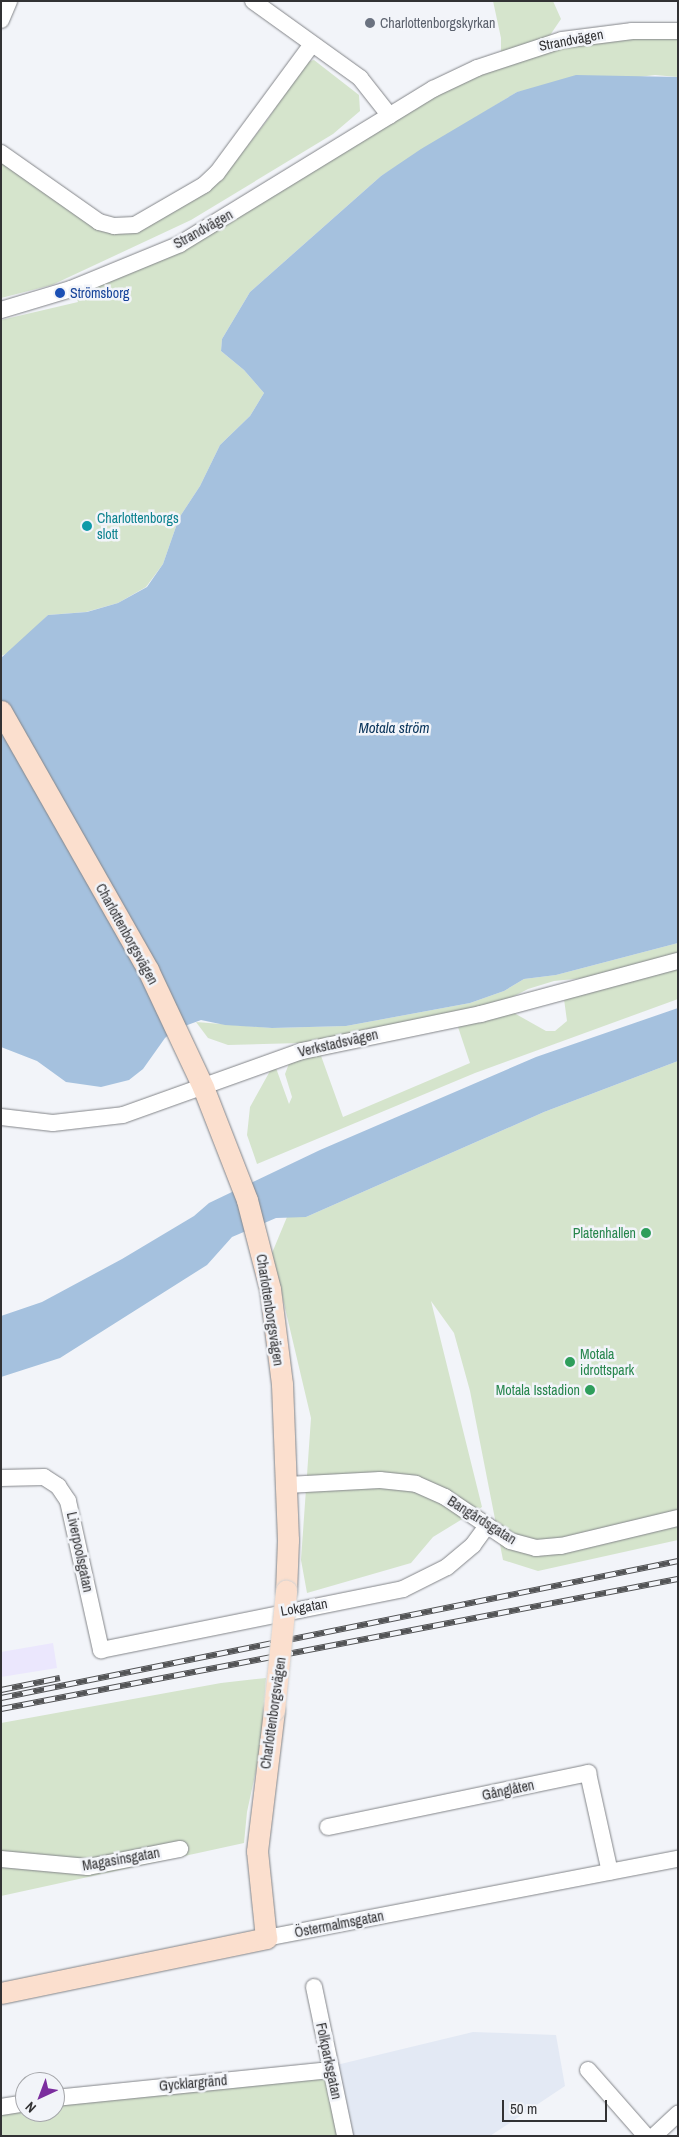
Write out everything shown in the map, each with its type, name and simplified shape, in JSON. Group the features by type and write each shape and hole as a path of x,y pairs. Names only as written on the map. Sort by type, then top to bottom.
{"main road":[{"name":"Charlottenborgsvägen","path":"1,711 26,759 126,928 179,1034 240,1178 270,1289 281,1375 287,1485 286,1590 257,1851 258,1883 266,1938"},
{"name":"Östermalmsgatan","path":"1,1993 266,1938"}],"street":[{"path":"1,20 9,1"},
{"path":"253,1 360,78 390,116"},
{"name":"Strandvägen","path":"1,310 71,289 180,244 459,76 534,47 605,33 678,31"},
{"path":"1,153 98,222 114,226 135,225 213,177 312,44"},
{"name":"Verkstadsvägen","path":"1,1117 52,1123 98,1120 138,1110 302,1051 481,1014 678,961"},
{"name":"Liverpoolsgatan","path":"1,1478 44,1477 58,1486 68,1500 101,1650"},
{"name":"Bangårdsgatan","path":"287,1485 380,1480 416,1484 445,1497 510,1541 548,1548 678,1518"},
{"name":"Lokgatan","path":"101,1650 403,1589 447,1567 473,1545 487,1526"},
{"name":"Gånglåten","path":"328,1827 588,1773 610,1872"},
{"name":"Magasinsgatan","path":"1,1859 88,1867 180,1849"},
{"name":"Östermalmsgatan","path":"266,1938 678,1859"},
{"name":"Folkparksgatan","path":"314,1987 344,2136"},
{"name":"Gycklargränd","path":"65,2097 331,2070"},
{"path":"588,2070 646,2136"},
{"path":"1,2107 15,2105"},
{"path":"654,2136 678,2114"}],"shaded area":[{"path":"53,1643 57,1668 1,1677 1,1652"},
{"path":"473,2032 556,2035 565,2086 490,2136 341,2136 324,2068"}],"green space":[{"path":"493,1 553,1 561,19 542,47 678,32 678,77 655,75 517,92 381,176 250,292 222,339 221,351 244,370 264,393 250,416 220,445 200,486 179,518 163,564 146,587 118,603 86,612 48,615 12,651 1,656 1,320 78,302 74,290 273,188 501,60 501,38"},
{"path":"314,60 359,95 360,111 333,134 191,220 52,285 1,298 1,163 114,233 224,176 268,119 304,63"},
{"path":"678,943 678,954 584,978 554,981 528,989 499,1004 301,1043 228,1045 208,1038 196,1022 272,1028 346,1026 470,1003 504,991 524,979 556,975"},
{"path":"678,967 678,999 475,1073 257,1164 247,1135 250,1107 270,1071 276,1068 289,1104 292,1097 285,1074 290,1061 320,1053 343,1117 470,1063 457,1024 514,1013 546,1031 555,1031 567,1021 564,999"},
{"path":"678,1061 678,1540 538,1571 503,1560 470,1391 454,1333 431,1301 482,1507 433,1537 411,1563 307,1593 301,1560 311,1418 272,1253 287,1217 306,1217 544,1112"},
{"path":"266,1678 261,1747 247,1812 244,1843 1,1896 1,1723 221,1683"},
{"path":"324,2068 342,2136 1,2136 1,2108 15,2106 15,2122 65,2122 65,2100"}],"water":[{"name":"Motala ström","path":"576,75 678,77 678,943 556,975 524,979 504,991 470,1003 346,1026 272,1028 225,1025 201,1020 174,1030 165,1038 143,1069 129,1080 101,1087 66,1082 37,1061 1,1047 1,658 48,615 87,612 118,603 147,587 163,564 179,518 200,486 220,445 250,416 264,393 244,370 221,351 222,339 250,292 381,176 421,149 517,92"},
{"path":"678,1008 678,1061 544,1112 306,1217 276,1218 232,1237 207,1265 60,1358 1,1377 1,1316 42,1302 122,1259 194,1216 209,1203 320,1150 536,1057"}],"railway":[{"path":"1,1698 678,1561"},
{"path":"1,1709 678,1579"},
{"path":"1,1690 60,1678"}],"place":[{"name":"Charlottenborgskyrkan","path":"370,23"},
{"name":"Strömsborg","path":"60,293"},
{"name":"Charlottenborgs slott","path":"87,526"},
{"name":"Platenhallen","path":"646,1233"},
{"name":"Motala idrottspark","path":"570,1362"},
{"name":"Motala Isstadion","path":"590,1390"}]}
